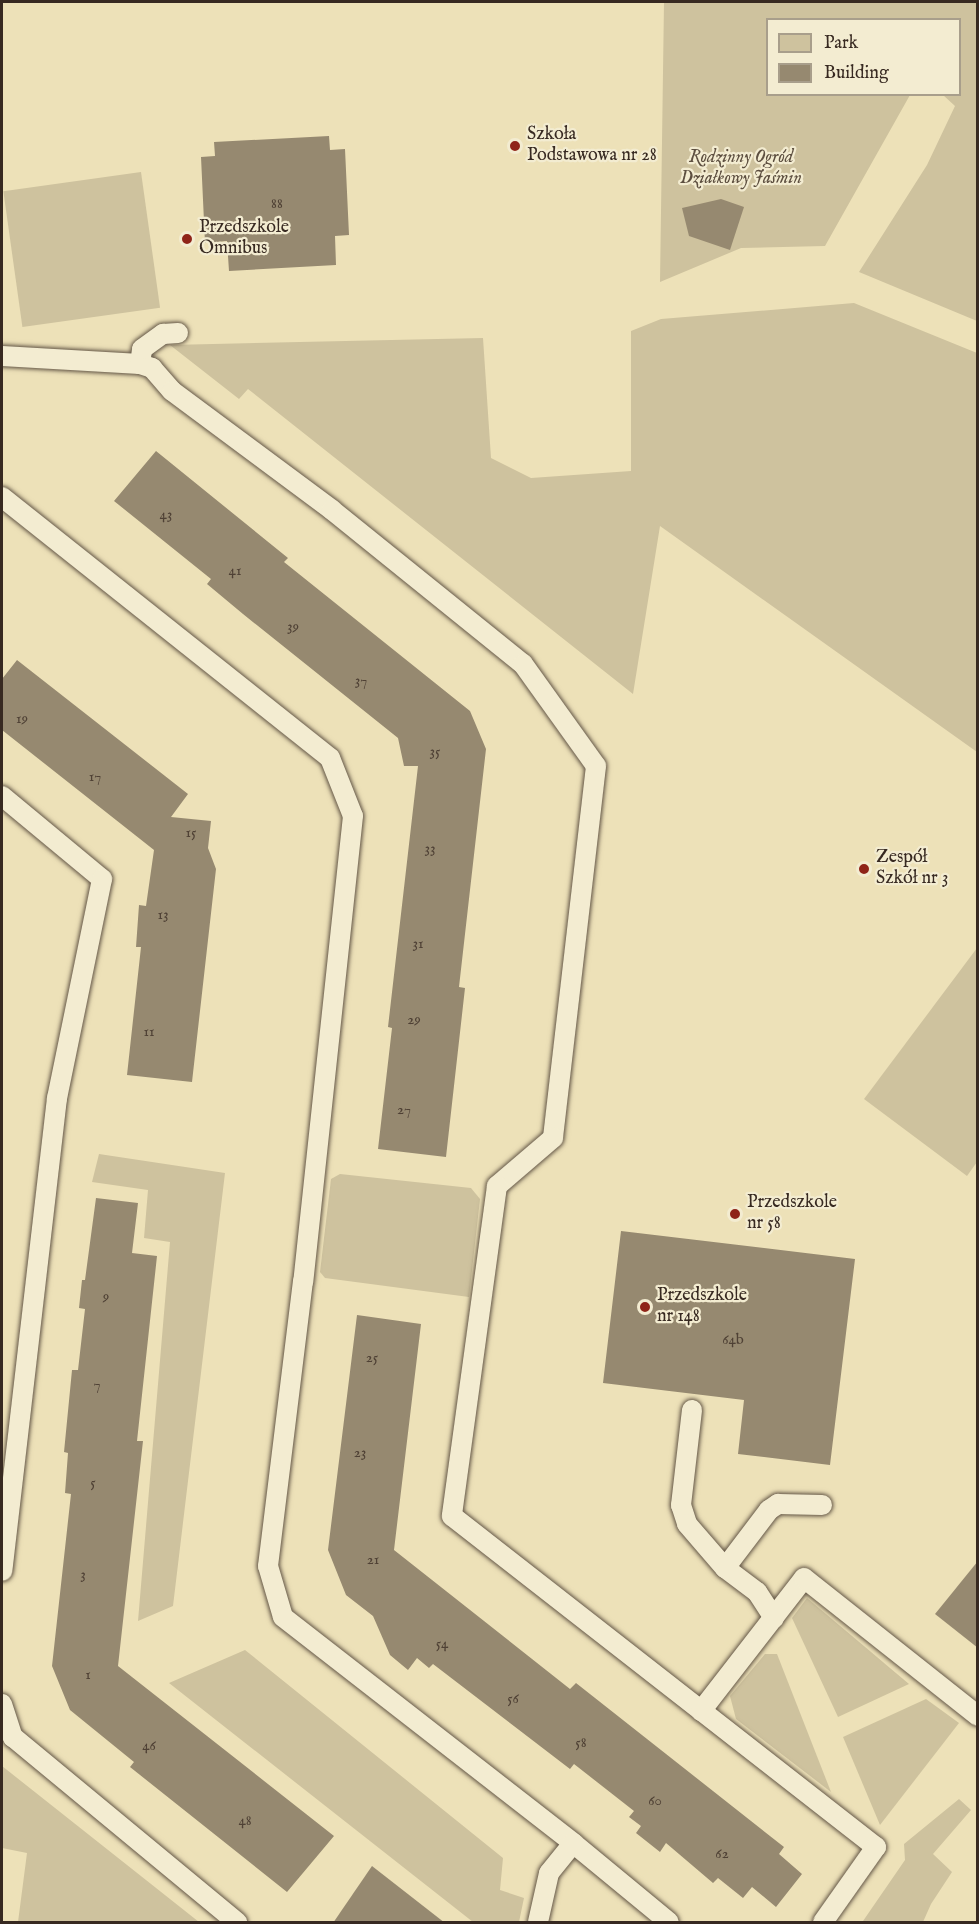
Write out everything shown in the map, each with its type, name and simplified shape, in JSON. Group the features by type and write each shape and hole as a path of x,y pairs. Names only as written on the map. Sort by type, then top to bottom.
{"lane":[{"path":"140,364 142,349 163,334 178,333"},
{"path":"2,356 140,364 152,368 172,391 332,510 523,664 596,766 553,1138 497,1186 452,1516 876,1847 823,1923"},
{"path":"2,497 330,758 353,816 305,1269 268,1566 283,1617 573,1843 669,1923"},
{"path":"2,796 102,879 57,1098 2,1571"},
{"path":"692,1410 681,1505 687,1524 725,1568 757,1592 774,1618"},
{"path":"725,1568 769,1510 778,1504 822,1505"},
{"path":"701,1711 804,1578 978,1716"},
{"path":"3,1711 13,1737 237,1923"},
{"path":"538,1923 549,1873 573,1843"}],"green space":[{"name":"Rodzinny Ogród Działkowy Jaśmin","path":"664,2 977,2 977,321 859,272 927,165 955,106 944,96 961,96 961,18 766,18 766,96 909,96 825,246 741,248 660,282"},
{"path":"141,172 160,308 22,327 3,191"},
{"path":"854,303 977,353 977,752 660,526 633,694 248,389 239,399 170,345 483,338 491,458 531,478 631,471 631,331 661,319"},
{"path":"977,948 977,1162 967,1176 864,1099"},
{"path":"99,1154 225,1173 173,1606 138,1621 170,1242 144,1238 148,1190 92,1182"},
{"path":"340,1174 471,1188 480,1199 469,1297 325,1278 320,1272 331,1179"},
{"path":"807,1598 909,1684 838,1717 792,1618"},
{"path":"245,1650 503,1858 500,1890 524,1898 519,1922 473,1922 169,1683"},
{"path":"765,1654 777,1654 831,1792 736,1719 730,1696"},
{"path":"926,1699 959,1723 880,1825 843,1737"},
{"path":"2,1766 199,1922 18,1922 27,1853 2,1848"},
{"path":"959,1799 971,1810 933,1854 952,1872 931,1904 923,1922 863,1921 905,1860 904,1844"}],"building":[{"path":"329,136 330,150 345,149 349,235 335,236 336,265 229,271 227,241 205,243 201,157 215,156 214,142"},
{"path":"721,199 744,207 730,250 689,236 682,208"},
{"path":"156,451 288,558 284,562 470,711 486,749 459,987 465,988 446,1157 378,1149 392,1028 388,1027 418,766 404,766 398,738 207,584 211,579 114,501"},
{"path":"17,660 188,794 171,817 211,821 208,848 216,869 192,1082 127,1075 141,947 136,947 139,905 146,906 154,850 2,730 2,679"},
{"path":"96,1198 138,1203 132,1253 157,1256 137,1441 143,1441 118,1666 334,1836 287,1892 130,1767 134,1762 70,1710 52,1666 71,1494 65,1493 68,1453 64,1452 72,1370 78,1370 85,1309 79,1308 82,1280 85,1280"},
{"path":"621,1231 855,1259 830,1465 738,1454 744,1400 603,1383"},
{"path":"357,1315 421,1324 394,1550 570,1689 576,1683 784,1847 779,1854 802,1874 776,1907 752,1887 743,1898 718,1878 713,1883 666,1843 660,1852 636,1833 641,1826 629,1817 634,1811 574,1764 570,1769 433,1664 429,1668 417,1658 408,1670 390,1655 373,1616 346,1595 328,1550"},
{"path":"978,1561 978,1648 935,1614"},
{"path":"372,1866 445,1923 333,1923"}],"place":[{"name":"Szkoła Podstawowa nr 28","path":"515,146"},
{"name":"Przedszkole Omnibus","path":"187,239"},
{"name":"Zespół Szkół nr 3","path":"864,869"},
{"name":"Przedszkole nr 58","path":"735,1214"},
{"name":"Przedszkole nr 148","path":"645,1307"}]}
